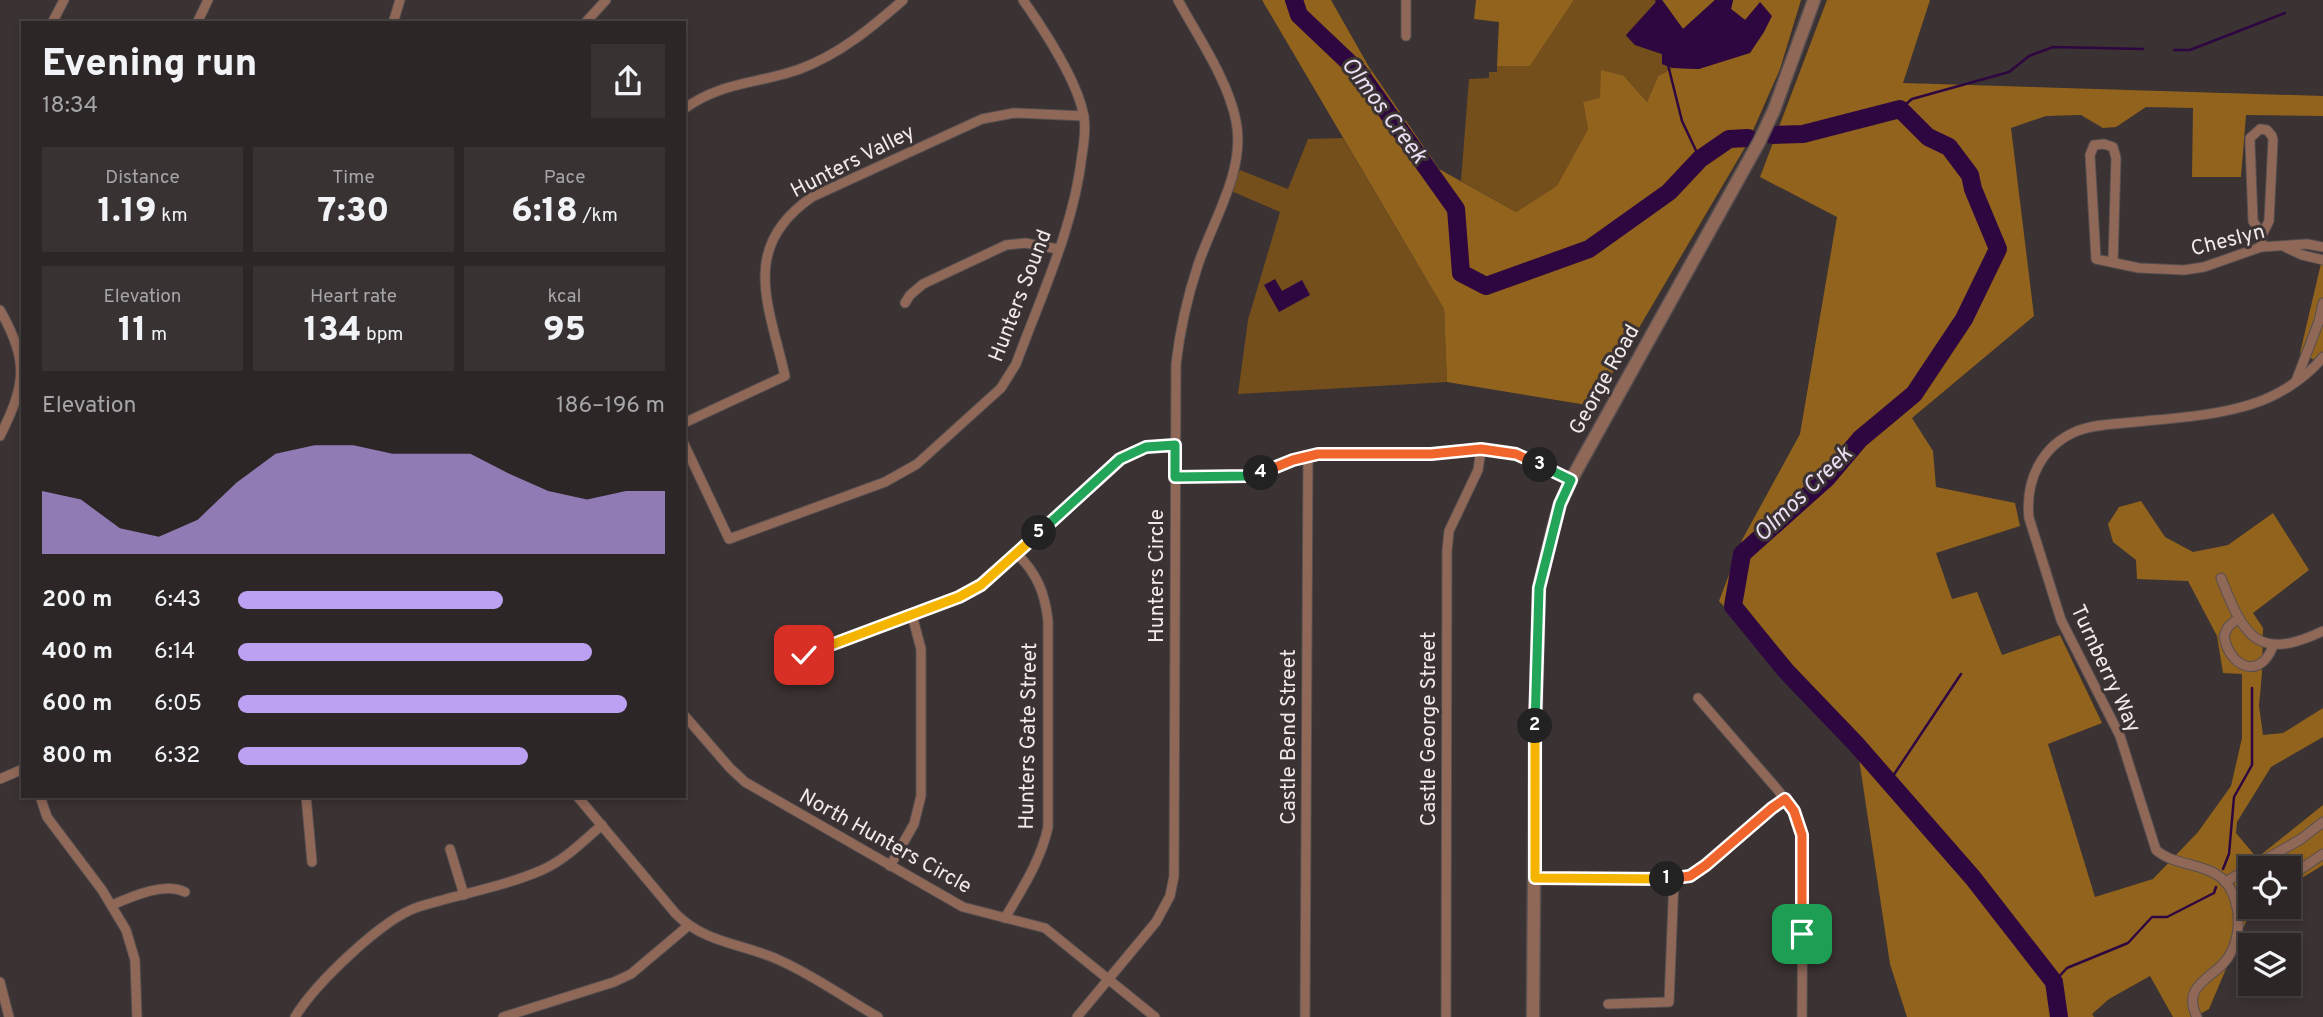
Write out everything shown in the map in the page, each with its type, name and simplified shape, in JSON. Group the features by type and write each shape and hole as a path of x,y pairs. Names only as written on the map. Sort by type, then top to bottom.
{"street":[{"path":"53,21 64,0"},
{"path":"198,21 208,0"},
{"path":"394,21 400,0"},
{"path":"588,21 606,0"},
{"path":"686,108 719,90 801,69 827,57 866,32 903,0"},
{"name":"Hunters Sound","path":"686,448 729,538 885,482 917,464 1007,380 1016,364 1075,201 1085,130 1076,89 1041,25 1023,0"},
{"name":"Hunters Circle","path":"1077,1017 1161,914 1170,896 1174,876 1176,364 1181,322 1198,264 1230,182 1238,144 1230,96 1178,0"},
{"path":"1406,0 1406,36"},
{"name":"George Road","path":"1533,1017 1539,588 1560,504 1759,142 1774,110 1814,0"},
{"name":"Hunters Valley","path":"686,422 785,376 765,289 765,261 774,235 798,207 812,197 982,119 1014,113 1084,116"},
{"path":"2261,247 2262,235 2269,221 2273,140 2267,130 2260,129 2250,138 2249,143 2253,221 2262,235"},
{"name":"Cheslyn","path":"2113,261 2116,158 2113,147 2094,145 2090,155 2096,259 2139,268 2184,270 2204,267 2261,247 2307,244 2323,247"},
{"path":"905,303 923,284 1006,246 1025,243 1058,249"},
{"name":"Cheslyn","path":"2285,247 2323,260"},
{"path":"2295,381 2319,321 2323,303"},
{"path":"0,310 17,342 21,366"},
{"name":"Turnberry Way","path":"2225,882 2208,869 2170,860 2156,850 2120,736 2061,620 2027,504 2036,469 2046,453 2077,431 2097,426 2185,418 2251,405 2295,381 2323,357"},
{"path":"0,436 14,407 21,376"},
{"path":"804,655 974,590 1120,459 1146,447 1175,445"},
{"path":"1175,477 1248,476 1318,454 1431,454 1481,449 1516,454 1571,480"},
{"name":"Castle George Street","path":"1446,1017 1447,551 1449,531 1478,470 1481,449"},
{"name":"Castle Bend Street","path":"1305,1017 1308,457"},
{"name":"Hunters Gate Street","path":"1005,918 1038,860 1048,827 1046,603 1039,583 1016,553"},
{"path":"2221,578 2238,618 2257,640 2273,646 2301,641 2323,631"},
{"path":"890,866 914,824 921,796 921,649 912,615"},
{"path":"2238,618 2228,627 2224,636 2230,654 2237,661 2246,667 2256,667 2269,656 2273,646"},
{"path":"1698,698 1785,799 1794,811 1802,835 1802,1017"},
{"name":"North Hunters Circle","path":"686,717 745,782 963,907 1045,928 1155,1017"},
{"path":"0,779 21,770"},
{"path":"41,798 47,817 112,905 126,930 135,960 137,1017"},
{"path":"306,798 312,862"},
{"path":"580,798 688,926 712,939 759,951 780,960 878,1017"},
{"path":"1535,878 1674,879 1690,876 1785,799"},
{"path":"2272,856 2323,822"},
{"path":"295,1017 334,971 388,923 419,907 542,870 561,859 602,825"},
{"path":"450,849 464,895"},
{"path":"2301,869 2323,854"},
{"path":"2197,1017 2193,1010 2196,987 2222,965 2236,940 2236,905 2225,882 2238,875"},
{"path":"1608,1004 1669,1002 1674,879"},
{"path":"112,905 137,895 176,887 185,892"},
{"path":"503,1017 614,982 631,974 688,926"},
{"path":"0,982 9,1017"}],"shaded area":[{"path":"1262,0 1331,0 1369,67 1439,169 1516,212 1557,186 1588,129 1583,102 1600,98 1601,70 1624,76 1647,102 1658,76 1673,68 1699,69 1745,20 1731,9 1733,0 1801,0 1780,69 1747,144 1593,406 1447,382 1444,309"},
{"path":"1476,0 1574,0 1530,66 1497,66 1499,22 1474,19"},
{"path":"1574,0 1655,0 1626,36 1635,45 1662,54 1662,64 1673,68 1658,76 1647,102 1624,76 1600,99 1583,102 1588,129 1557,187 1516,212 1461,181 1469,79 1489,78 1489,72 1497,72 1497,66 1530,66"},
{"path":"1655,0 1662,0 1683,29 1715,0 1733,0 1731,9 1745,20 1760,2 1772,16 1750,53 1699,69 1673,68 1662,64 1662,54 1635,45 1626,35"},
{"path":"1662,0 1715,0 1683,29"},
{"path":"1827,0 1930,0 1903,83 2323,96 2323,116 2246,115 2241,177 2192,177 2193,108 2146,107 2116,127 2103,128 2081,115 2046,116 2011,128 2034,316 1912,418 1933,451 1936,487 2015,503 2020,526 1936,553 1952,599 1977,592 2002,655 2060,635 2102,723 2048,744 2095,897 2153,879 2198,832 2231,786 2242,738 2242,674 2223,673 2217,636 2188,581 2137,579 2136,560 2113,542 2108,524 2119,507 2141,501 2165,537 2193,552 2228,545 2273,513 2309,570 2253,613 2263,628 2259,706 2263,735 2283,733 2323,708 2323,737 2271,767 2237,822 2236,833 2255,856 2238,856 2238,919 2247,919 2241,933 2238,933 2238,941 2209,1009 2195,1017 2173,1017 2150,976 2109,999 2092,1014 2094,1017 1907,1017 1890,964 1859,759 1719,601 1742,540 1800,434 1837,217 1760,177"},
{"path":"1343,138 1444,309 1447,382 1238,394 1248,320 1280,212 1231,191 1240,170 1288,189 1308,139"},
{"path":"2323,255 2323,364 2300,353"},
{"path":"1275,279 1282,291 1302,280 1310,295 1279,312 1264,285"},
{"path":"2323,805 2323,865 2301,879 2301,856 2259,856"}],"waterway":[{"name":"Olmos Creek","path":"1294,0 1299,15 1358,71 1456,209 1461,273 1486,286 1589,249 1669,192 1700,159 1729,139 1748,138"},
{"path":"2174,50 2190,50 2285,13"},
{"path":"1900,109 1912,99 2009,72 2029,56 2053,47 2143,49"},
{"path":"1668,65 1682,121 1700,159"},
{"name":"Olmos Creek","path":"1772,135 1803,134 1900,109 1928,137 1949,147 1970,175 1973,189 1998,249 1964,319 1914,394 1860,439 1827,478 1742,554 1733,606 1786,671 1856,744 1973,878 2054,982 2059,1017"},
{"path":"1889,782 1961,674"},
{"path":"2223,869 2229,854 2234,797 2252,765 2252,688"},
{"path":"2054,982 2067,968 2128,943 2152,917 2167,917 2214,893 2216,887"}],"route":[{"path":"804,655 974,590 1120,459 1146,447 1175,445 1175,477 1248,476 1318,454 1431,454 1481,449 1516,454 1571,480 1560,504 1539,588 1535,878 1674,879 1690,876 1785,799 1794,811 1802,835 1802,934"}]}
